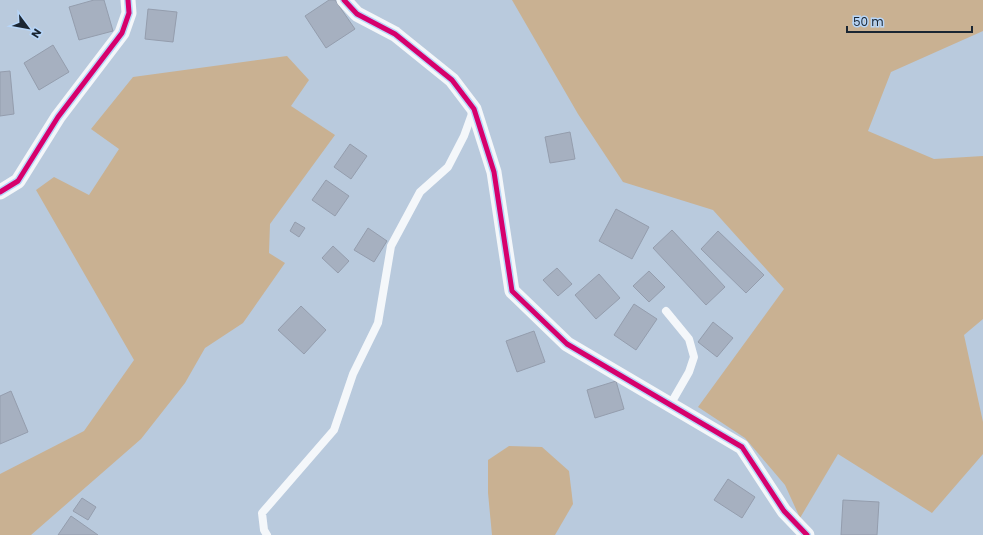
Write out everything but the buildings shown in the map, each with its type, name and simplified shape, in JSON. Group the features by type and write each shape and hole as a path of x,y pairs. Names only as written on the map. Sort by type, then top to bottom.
{"street":[{"path":"0,192 18,181 58,117 122,34 129,13 128,0"},
{"path":"344,0 357,14 395,34 452,80 474,108 494,172 512,291 567,344 742,447 784,511 807,535"}],"lane":[{"path":"267,535 264,530 262,513 334,430 353,374 378,323 391,246 420,192 448,167 464,136 474,108"},
{"path":"666,311 689,339 694,357 689,372 670,405"}],"shaded area":[{"path":"512,0 983,0 983,31 891,72 868,131 934,159 983,156 983,319 964,335 983,422 983,454 932,513 838,454 800,518 785,485 745,438 698,407 784,289 713,210 623,182 578,114"},
{"path":"287,56 309,80 291,106 335,135 270,224 269,253 285,263 243,323 205,348 185,383 141,439 31,535 0,535 0,474 84,431 134,360 36,190 54,177 89,195 119,149 91,129 133,77"},
{"path":"509,446 542,447 569,471 573,504 555,535 492,535 488,493 488,460"}],"cycle path":[{"path":"0,192 18,181 58,117 122,33 129,13 128,0"},
{"path":"344,0 357,14 395,34 452,80 474,109 494,172 512,291 567,344 742,447 784,511 807,535"}]}
